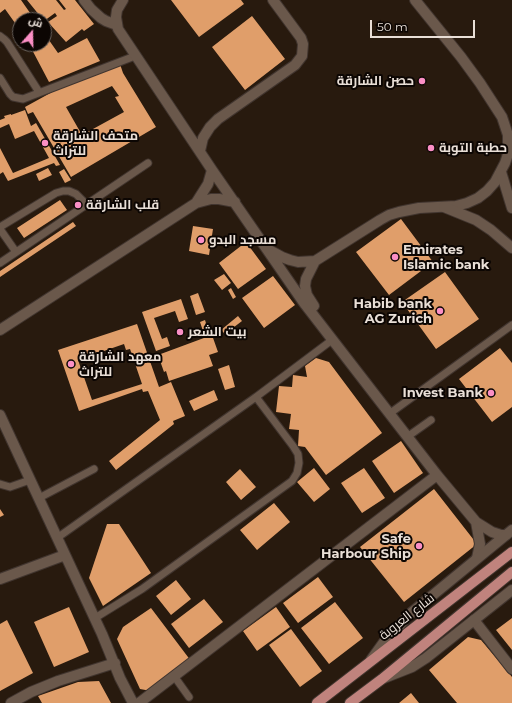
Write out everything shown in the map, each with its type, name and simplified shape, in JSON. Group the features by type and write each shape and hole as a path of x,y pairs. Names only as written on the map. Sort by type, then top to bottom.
{"main road":[{"name":"شارع العروبة","path":"317,703 512,552"},
{"path":"350,703 512,572"}],"street":[{"path":"84,0 91,9 106,22 117,25"},
{"path":"123,0 117,10 118,29 212,170 304,303 436,475 476,522 492,532 501,535 509,532"},
{"path":"200,152 203,138 210,127 218,119 295,65 302,56 303,44 301,38 273,0"},
{"path":"267,249 282,258 298,262 315,261 390,215 409,209 456,206 478,198 495,182 501,172 508,154 508,120 499,111 480,83 415,0"},
{"path":"196,203 208,184 212,170"},
{"path":"501,172 512,208"},
{"path":"0,330 196,203 219,199 235,202"},
{"path":"444,207 476,220 491,230 512,248"},
{"path":"315,261 306,279 306,290 310,299 328,326 332,340"},
{"path":"0,415 133,703"},
{"path":"139,703 436,475"},
{"path":"476,522 480,544 477,558"},
{"path":"368,663 384,642 402,623 509,532"},
{"path":"0,579 65,555"},
{"path":"382,678 402,671 426,658 512,590"},
{"path":"474,620 512,669"},
{"path":"11,703 31,692 58,681 114,663"}],"lane":[{"path":"0,36 7,42 39,92"},
{"path":"0,78 13,97 23,98 135,56"},
{"path":"0,263 148,163"},
{"path":"16,252 0,228 56,193 63,191 70,191 76,194 87,205"},
{"path":"389,414 512,326"},
{"path":"57,538 256,397 332,340"},
{"path":"95,618 142,589 292,481 297,473 299,463 298,454 256,397"},
{"path":"407,437 431,420"},
{"path":"39,498 94,469"},
{"path":"0,484 10,487 30,480"},
{"path":"174,676 189,697"}],"building":[{"path":"0,0 21,0 29,12 12,12 12,19 5,9 0,13"},
{"path":"27,0 56,0 64,10 66,9 59,0 75,0 94,24 84,31 82,29 66,42 52,26 52,19 57,16 55,13 52,15 52,12 37,12"},
{"path":"171,0 241,0 244,4 199,37"},
{"path":"252,16 285,59 245,90 212,47"},
{"path":"87,38 100,61 49,82 33,52 52,52 52,44 58,53"},
{"path":"120,64 123,73 156,127 71,177 33,112 28,114 25,107 54,91 53,90","holes":["112,86 119,96 115,97 124,112 82,135 66,107"]},
{"name":"متحف الشارقة للتراث","path":"25,110 31,126 36,123 60,165 56,166 54,163 8,181 3,172 0,174 0,148 13,173 49,158 34,131 15,139 9,124 0,128 0,120 5,118 4,116"},
{"path":"48,168 52,175 39,181 36,174"},
{"path":"64,169 71,180 65,183 59,172"},
{"path":"60,200 67,210 24,238 17,228"},
{"name":"Emirates Islamic bank","path":"401,219 433,262 389,295 356,252"},
{"path":"73,222 76,226 0,277 0,271"},
{"name":"مسجد البدو","path":"193,226 213,229 209,255 189,251"},
{"path":"246,242 266,269 238,289 219,263"},
{"name":"Habib bank AG Zurich","path":"445,272 479,319 436,349 402,302"},
{"path":"224,274 231,283 222,290 214,280"},
{"path":"273,276 295,305 264,328 242,298"},
{"path":"231,288 236,297 233,299 228,290"},
{"path":"198,293 205,312 196,315 190,296"},
{"path":"181,299 188,319 179,322 175,311 154,318 162,339 167,337 170,346 156,351 142,312"},
{"path":"238,316 242,321 225,334 221,330"},
{"path":"205,320 209,333 204,334 200,322"},
{"name":"معهد الشارقة للتراث","path":"137,324 159,387 171,382 185,416 173,421 174,424 116,470 109,461 160,420 148,391 143,392 142,389 79,411 58,350","holes":["124,344 126,350 130,349 142,384 92,400 78,360"]},
{"path":"212,335 218,352 209,355 213,366 169,381 158,355"},
{"name":"Invest Bank","path":"500,348 512,363 512,407 492,422 459,379"},
{"path":"316,358 329,362 382,433 326,475 305,447 298,446 299,430 289,429 291,414 276,412 279,386 292,387 293,375 307,377 305,366"},
{"path":"229,365 235,387 225,390 218,369"},
{"path":"214,390 218,400 194,411 189,401"},
{"path":"401,441 423,473 394,493 372,461"},
{"path":"314,468 330,489 314,502 297,482"},
{"path":"364,468 385,498 362,513 341,483"},
{"path":"240,469 256,487 241,500 226,482"},
{"name":"Safe Harbour Ship","path":"434,489 477,544 404,602 360,547"},
{"path":"274,503 290,522 257,550 240,530"},
{"path":"0,509 4,515 0,517"},
{"path":"107,524 119,524 151,573 103,606 89,578"},
{"path":"318,577 333,597 298,623 283,603"},
{"path":"176,580 191,599 171,615 156,596"},
{"path":"204,599 223,622 189,648 171,624"},
{"path":"335,602 363,638 329,664 301,628"},
{"path":"69,607 89,652 54,667 34,622"},
{"path":"276,607 290,627 257,651 243,631"},
{"path":"151,608 191,661 151,691 140,689 117,639 123,627"},
{"path":"512,618 512,650 496,630"},
{"path":"7,620 33,673 0,691 0,624"},
{"path":"291,629 322,671 300,687 269,645"},
{"path":"468,637 481,640 512,677 512,703 457,703 429,670"},
{"path":"99,681 111,703 42,703 38,696 78,682"},
{"path":"411,693 419,703 399,703"}],"place":[{"name":"حصن الشارقة","path":"422,81"},
{"name":"متحف الشارقة للتراث","path":"45,143"},
{"name":"حطبة التوبة","path":"431,148"},
{"name":"قلب الشارقة","path":"78,205"},
{"name":"مسجد البدو","path":"201,240"},
{"name":"Emirates Islamic bank","path":"395,257"},
{"name":"Habib bank AG Zurich","path":"440,311"},
{"name":"بيت الشعر","path":"180,332"},
{"name":"معهد الشارقة للتراث","path":"71,364"},
{"name":"Invest Bank","path":"491,393"},
{"name":"Safe Harbour Ship","path":"419,546"}]}
